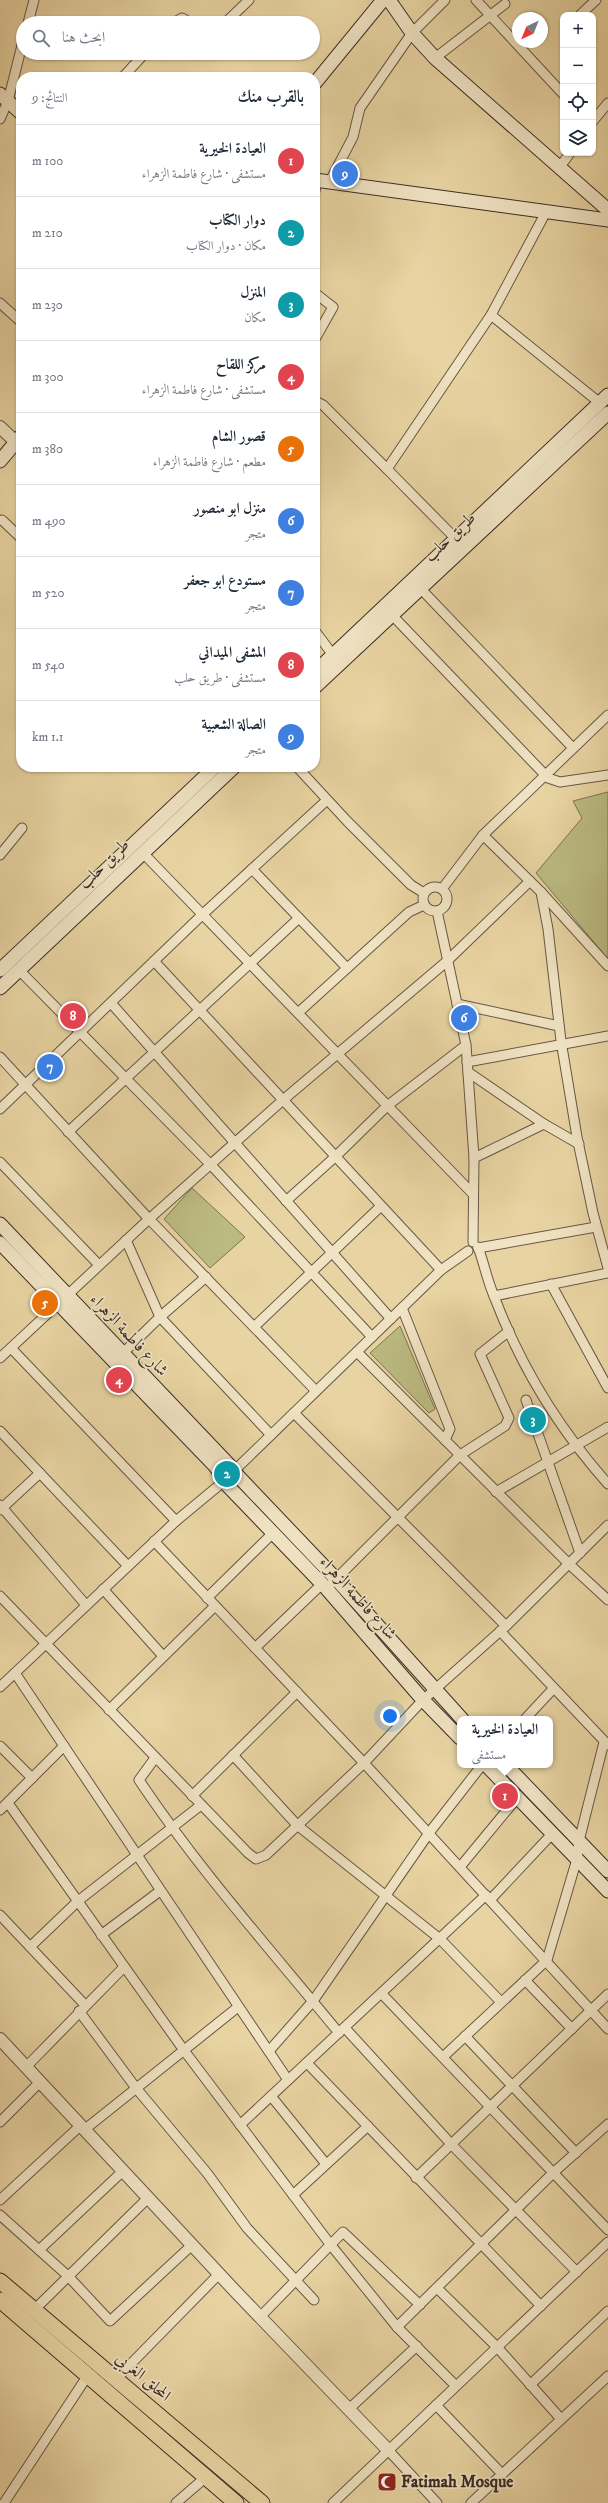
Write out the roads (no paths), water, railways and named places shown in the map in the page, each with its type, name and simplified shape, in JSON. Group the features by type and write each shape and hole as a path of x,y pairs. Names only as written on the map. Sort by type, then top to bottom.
{"highway":[{"name":"المحلق الغربي","path":"0,2281 29,2316 88,2374 236,2503"},
{"name":"المحلق الغربي","path":"0,2301 29,2316 116,2379 262,2503"}],"main road":[{"path":"320,77 383,0"},
{"path":"389,0 412,33 435,58 608,210"},
{"path":"4,97 16,108"},
{"path":"320,183 608,220"},
{"path":"320,667 456,539 605,403"},
{"name":"طريق حلب","path":"320,682 421,589 605,403"},
{"path":"0,461 16,445"},
{"path":"0,970 210,772"},
{"name":"طريق حلب","path":"0,988 142,852 229,772"},
{"name":"شارع فاطمة الزهراء","path":"0,1224 62,1300 215,1466 223,1480 273,1533 328,1584 459,1716"},
{"name":"شارع فاطمة الزهراء","path":"0,1243 122,1354 235,1471 423,1700 457,1735"},
{"path":"223,1480 234,1484 235,1471"},
{"path":"489,1768 608,1891"},
{"path":"509,1768 607,1869"}],"street":[{"path":"30,16 34,0"},
{"path":"232,16 249,0"},
{"path":"320,182 353,138 360,108 412,33 445,0"},
{"path":"476,0 488,15 560,91"},
{"path":"583,12 596,0"},
{"path":"435,58 488,15 505,4"},
{"path":"0,118 4,97 17,60"},
{"path":"128,72 139,60"},
{"path":"595,120 608,103"},
{"path":"559,168 568,156"},
{"path":"387,469 491,315 546,212"},
{"path":"320,297 332,307 320,330"},
{"path":"0,303 16,317"},
{"path":"491,315 605,403"},
{"path":"320,403 456,539"},
{"path":"0,427 16,440"},
{"path":"2,520 16,533"},
{"path":"421,589 574,748"},
{"path":"393,616 544,776 551,781 560,782 608,776"},
{"path":"320,638 333,655"},
{"path":"442,889 483,835 608,715"},
{"path":"301,772 326,800 411,885 424,893"},
{"path":"0,1109 203,914 326,800"},
{"path":"0,855 22,828"},
{"path":"483,835 541,892 608,966"},
{"path":"142,852 299,1012 387,1106 474,1194"},
{"path":"252,869 347,968"},
{"path":"0,1358 149,1219 283,1100 446,962 530,882"},
{"path":"424,893 431,888 442,889"},
{"path":"424,905 430,910 437,911 444,907 447,900 442,889"},
{"path":"541,892 548,930 559,1026 579,1144 596,1227 608,1268"},
{"path":"424,893 424,905"},
{"path":"299,1012 409,912 424,905"},
{"path":"235,1471 441,1270 468,1251 475,1253 474,1158 466,1046 446,962 437,911"},
{"path":"68,1132 299,918"},
{"path":"154,961 441,1270"},
{"path":"19,970 79,1033 211,1165 372,1337"},
{"path":"111,1003 391,1319"},
{"path":"457,1004 559,1026"},
{"path":"467,1062 608,1036"},
{"path":"286,1201 335,1157 387,1106 466,1046"},
{"path":"0,1057 149,1219 316,1391"},
{"path":"468,1072 544,1124 579,1144"},
{"path":"474,1158 544,1124"},
{"path":"0,1162 99,1265"},
{"path":"254,1327 381,1206"},
{"path":"476,1246 596,1227"},
{"path":"126,1240 160,1318 271,1435"},
{"path":"476,1246 494,1296 509,1331 550,1410 608,1484"},
{"path":"494,1296 608,1272"},
{"path":"122,1354 206,1277"},
{"path":"551,1284 608,1388"},
{"path":"402,1308 450,1429 445,1440"},
{"path":"254,1648 328,1584 460,1455 505,1426 509,1418 480,1354 509,1331"},
{"path":"11,1348 176,1521"},
{"path":"357,1352 496,1492 608,1600"},
{"path":"526,1400 580,1552"},
{"path":"294,1413 397,1516 503,1628 553,1689 606,1744 579,1841 576,1859 547,1960 443,2057"},
{"path":"496,1492 547,1461 608,1427"},
{"path":"0,1431 128,1566"},
{"path":"40,1473 1,1508 86,1605"},
{"path":"0,1687 176,1521 223,1480"},
{"path":"0,1596 248,1854 256,1859 266,1854 364,1763 423,1700 503,1628 608,1525"},
{"path":"207,1598 273,1533"},
{"path":"154,1542 364,1763 547,1960 590,2012 608,2029"},
{"path":"103,1589 163,1656"},
{"path":"108,1710 215,1606"},
{"path":"15,1673 288,2080"},
{"path":"528,1716 553,1689"},
{"path":"192,1796 297,1692"},
{"path":"0,1746 32,1778"},
{"path":"0,1810 64,1746"},
{"path":"233,1756 297,1825 440,1939 502,2002"},
{"path":"155,1758 139,1780 171,1829 253,1932 313,2001 577,2272"},
{"path":"269,2051 313,2001 429,1833 480,1768"},
{"path":"460,1867 517,1798"},
{"path":"8,1803 183,2049 330,2244 397,2326 456,2386"},
{"path":"31,1946 78,1901 136,1854 201,1805"},
{"path":"240,2125 440,1939 488,1897 552,1834"},
{"path":"101,1935 160,1891"},
{"path":"0,1915 31,1946 82,2008 136,2088 207,2173 247,2228 314,2300"},
{"path":"26,2067 124,1966"},
{"path":"525,1980 572,2029"},
{"path":"382,1994 608,2230"},
{"path":"416,2178 608,1994"},
{"path":"0,2200 82,2128 136,2088 183,2049 238,2007"},
{"path":"465,2036 576,2153"},
{"path":"0,2039 192,2245 350,2408 437,2503"},
{"path":"307,2063 416,2178 541,2306"},
{"path":"0,2122 40,2082"},
{"path":"272,2096 326,2164"},
{"path":"397,2326 553,2173 608,2124"},
{"path":"293,2195 368,2126"},
{"path":"39,2250 123,2172"},
{"path":"29,2316 148,2198"},
{"path":"0,2215 68,2276 110,2321 192,2245"},
{"path":"261,2316 343,2232 420,2304"},
{"path":"334,2503 608,2242"},
{"path":"116,2379 220,2274"},
{"path":"437,2288 497,2348 561,2419"},
{"path":"530,2385 608,2311"},
{"path":"350,2408 417,2346"},
{"path":"4,2503 88,2374"},
{"path":"471,2503 561,2419 606,2382"},
{"path":"436,2405 502,2474"},
{"path":"176,2503 206,2477"}],"place":[{"name":"الصالة الشعبية","path":"345,174"},
{"name":"المشفى الميداني","path":"73,1016"},
{"name":"منزل ابو منصور","path":"464,1018"},
{"name":"مستودع ابو جعفر","path":"50,1067"},
{"name":"قصور الشام","path":"45,1303"},
{"name":"مركز اللقاح","path":"119,1380"},
{"name":"المنزل","path":"533,1420"},
{"name":"دوار الكتاب","path":"227,1474"},
{"name":"العيادة الخيرية","path":"505,1796"},
{"name":"Fatimah Mosque","path":"387,2482"}]}
